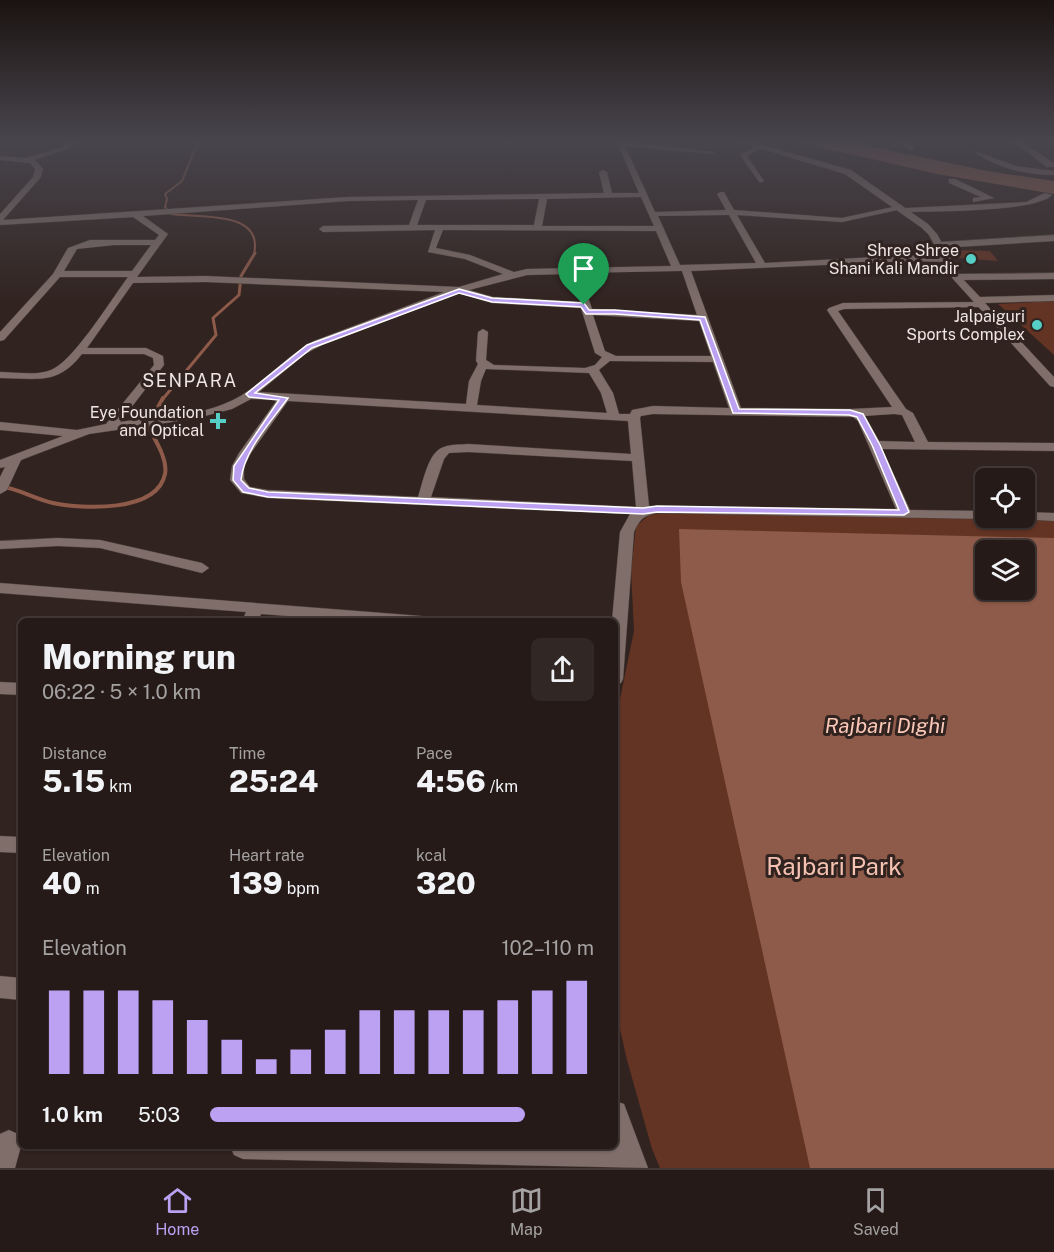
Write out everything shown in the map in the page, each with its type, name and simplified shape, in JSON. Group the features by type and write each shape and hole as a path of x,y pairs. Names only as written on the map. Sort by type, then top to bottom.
{"street":[{"path":"0,221 20,197"},
{"path":"412,227 423,197"},
{"path":"537,229 543,197"},
{"path":"0,221 136,215 348,198 576,197"},
{"path":"644,197 681,267 703,318 736,411"},
{"path":"722,197 762,266"},
{"path":"888,197 933,230 944,255 958,277 1054,384"},
{"path":"652,214 731,212 842,220 902,207 990,198 987,197"},
{"path":"902,207 1027,204 1046,197"},
{"path":"0,375 51,375 63,369 80,351 164,232 136,215"},
{"path":"323,229 412,227 659,229"},
{"path":"440,228 431,250 467,257 511,274"},
{"path":"0,464 77,433 212,411 235,404 309,347 511,274 762,266 914,258 1054,238"},
{"path":"0,338 57,275 71,249 75,246 91,243 158,243"},
{"path":"574,271 597,349 607,357 717,359"},
{"path":"57,275 233,280 459,291 492,300 703,318"},
{"path":"958,277 1054,276"},
{"path":"923,446 910,416 901,411 832,310 843,306 1054,298"},
{"path":"977,300 1054,375"},
{"path":"471,409 475,381 483,364 481,354 483,332"},
{"path":"80,351 146,351 158,356 159,365 110,427"},
{"path":"483,364 501,369 593,370 607,357"},
{"path":"593,370 607,393 614,417"},
{"path":"249,395 634,418"},
{"path":"284,398 238,466 236,475 240,486 246,490 268,494 643,511 657,509 975,515"},
{"path":"643,511 634,418 636,413 653,410 850,413 901,411"},
{"path":"850,413 860,416 876,445 904,512"},
{"path":"0,426 77,433"},
{"path":"876,445 1054,447"},
{"path":"423,501 438,458 445,450 468,448 638,458"},
{"path":"2,485 15,459"},
{"path":"618,627 627,532 633,518 643,511"},
{"path":"1035,516 1054,517"},
{"path":"0,545 58,542 100,544 202,568"},
{"path":"0,588 253,614 349,618"},
{"path":"0,688 18,689"},
{"path":"0,844 18,845"},
{"path":"0,987 18,989"},
{"path":"316,1149 632,1162 618,1122"},
{"path":"2,1168 10,1143"}],"green space":[{"path":"951,250 990,251 998,261 957,258"},
{"name":"Jalpaiguri Sports Complex","path":"1054,301 1054,355 998,304"},
{"name":"Rajbari Dighi","path":"677,511 975,516 975,528 1035,528 1035,517 1054,517 1054,1168 660,1168 652,1149 618,1021 618,708 634,631 631,571 636,526 649,515"}],"water":[{"name":"Rajbari Dighi","path":"679,529 1054,538 1054,1168 810,1168 681,582"}],"waterway":[{"path":"166,197 165,207 171,214 212,217 240,223 249,230 254,240 254,254"},
{"path":"162,400 216,335 213,318 239,295 241,276 255,253"},
{"path":"0,486 66,505 99,507 134,502 148,496 159,487 165,474 163,455 148,426 163,398"}],"place":[{"name":"Shree Shree Shani Kali Mandir","path":"971,259"},
{"name":"Jalpaiguri Sports Complex","path":"1037,325"},
{"name":"Eye Foundation and Optical","path":"218,421"}],"district":[{"name":"SENPARA","path":"190,380"}],"route":[{"path":"459,291 492,300 584,305 586,312 703,318 736,411 856,413 863,420 876,445 904,512 657,509 643,511 268,494 255,493 240,486 236,475 238,466 284,398 249,395 309,347 459,291"}],"park label":[{"name":"Rajbari Park","path":"834,866"}]}
